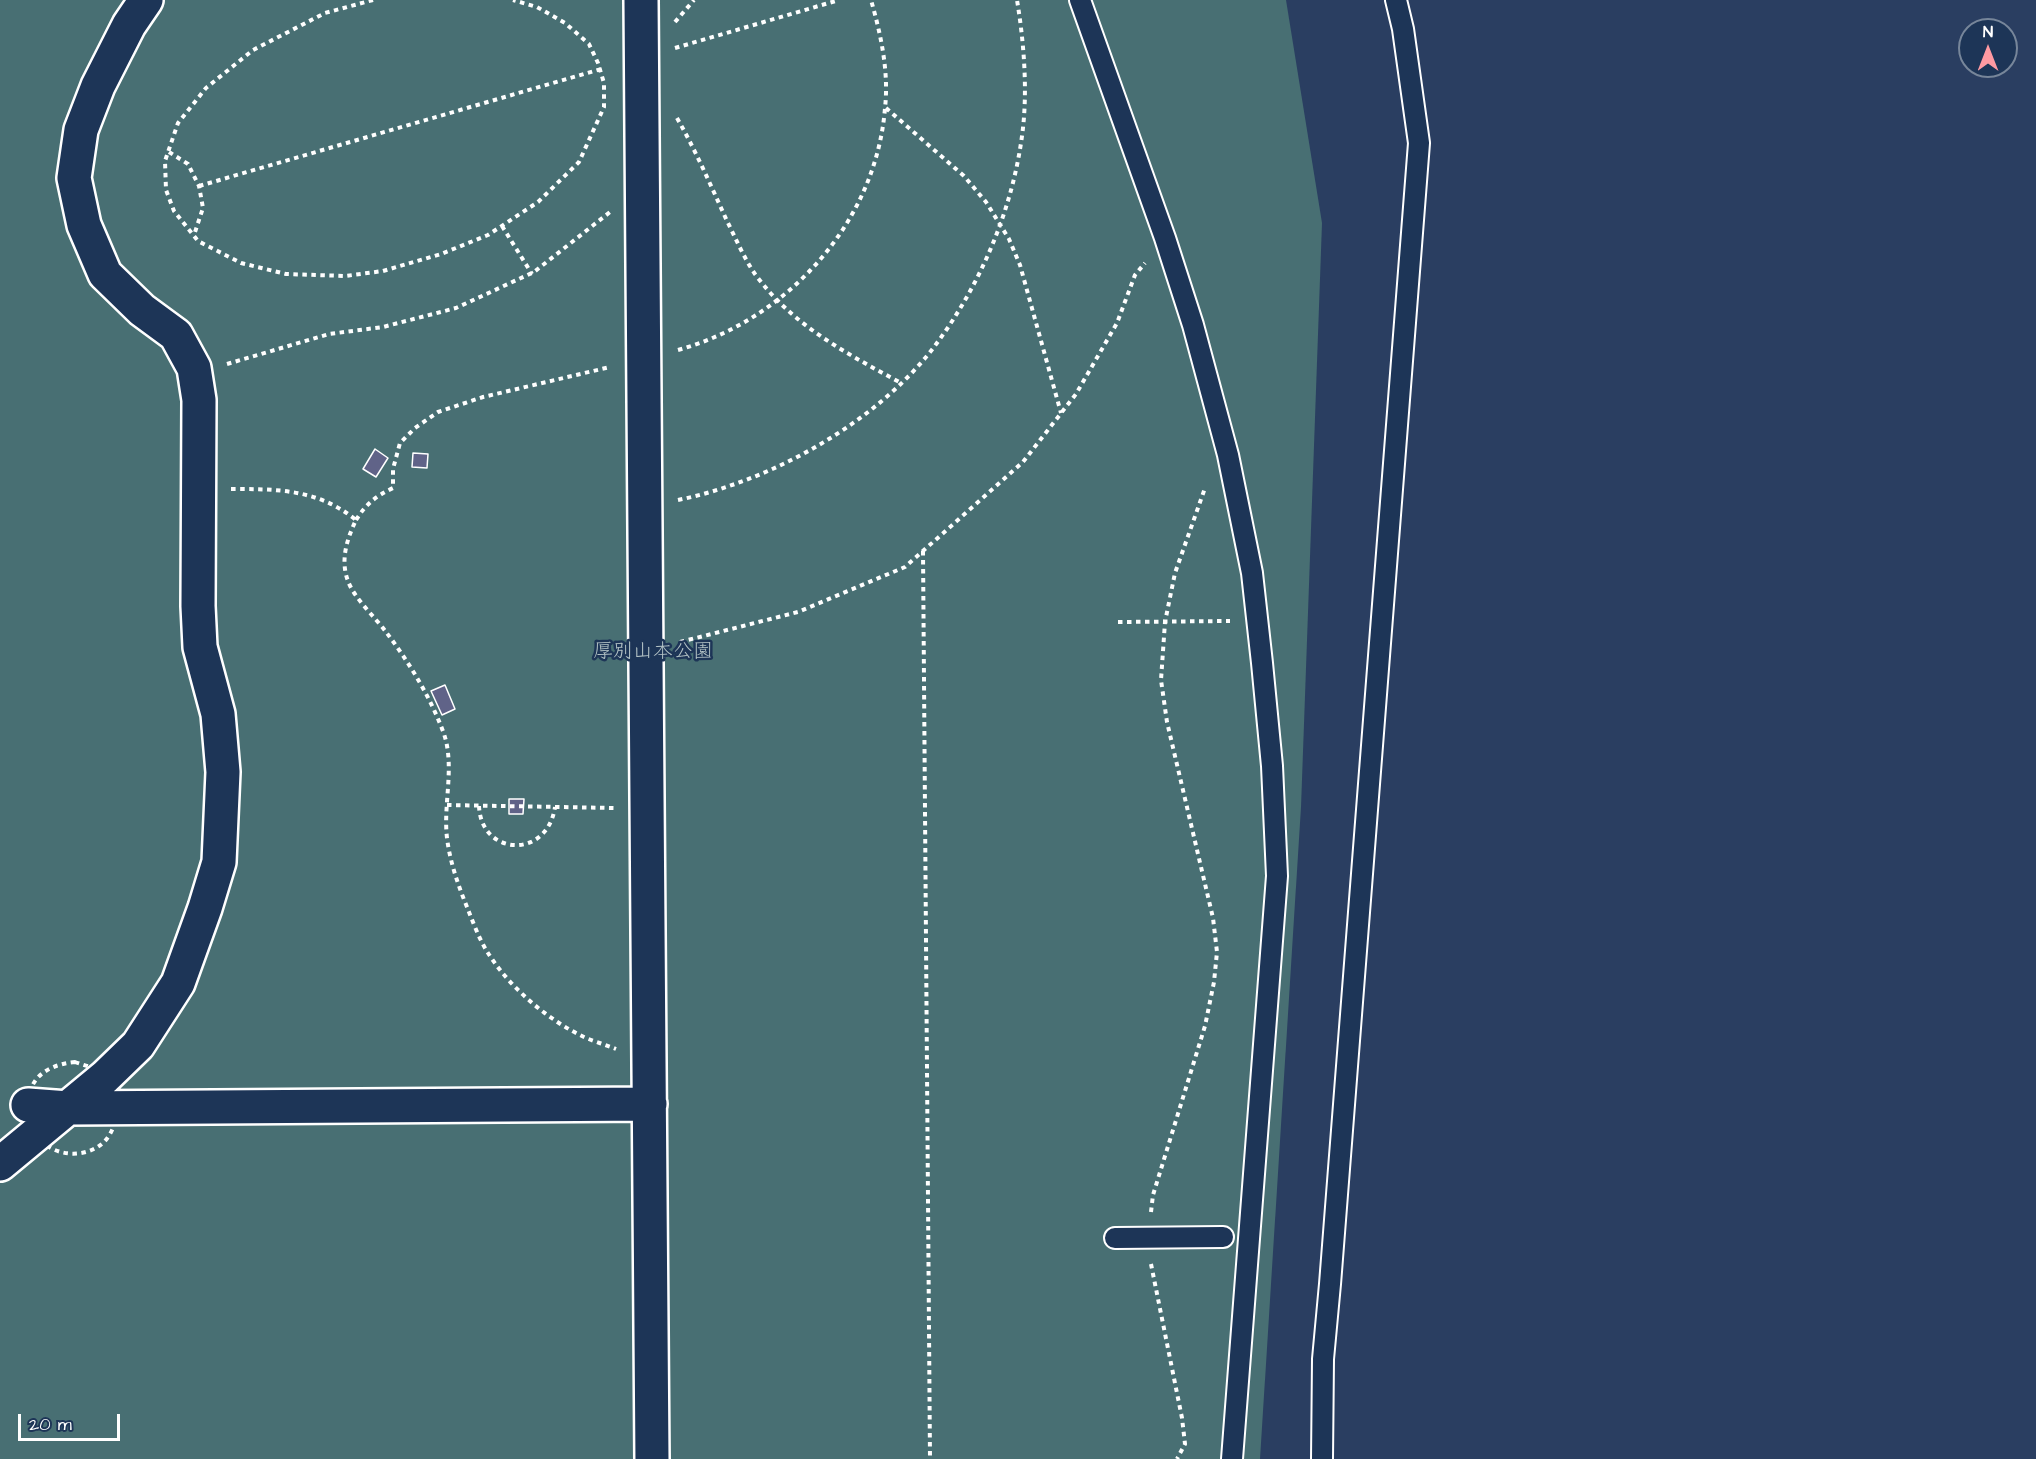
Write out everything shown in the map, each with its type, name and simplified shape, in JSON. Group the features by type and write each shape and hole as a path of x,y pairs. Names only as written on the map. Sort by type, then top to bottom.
{"street":[{"path":"0,1164 105,1077 138,1045 178,983 219,862 223,772 218,714 200,647 198,606 200,400 195,372 176,335 142,310 105,274 84,225 74,178 81,130 98,86 129,25 146,0"},
{"path":"641,0 652,1459"},
{"path":"28,1106 68,1108 650,1104"}],"lane":[{"path":"1080,0 1165,238 1193,325 1224,437 1252,573 1257,617 1272,766 1276,876 1232,1459"},
{"path":"1322,1459 1323,1359 1419,143 1403,29 1396,0"},
{"path":"1115,1238 1223,1237"}],"path":[{"path":"373,0 325,13 253,50 206,88 178,123 165,161 166,190 174,211 198,241 241,263 286,273 345,276 383,271 441,254 488,235 538,202 579,162 604,107 604,83 589,44 565,23 537,7 513,0"},
{"path":"677,20 694,0"},
{"path":"199,186 839,0"},
{"path":"649,1056 620,1050 586,1038 555,1020 526,996 488,952 462,894 452,864 447,837 448,772 444,736 433,710 400,650 348,581 345,559 346,540 364,506 378,495 393,488 393,469 400,443 415,428 438,411 483,397 644,360 703,343 754,318 803,279 836,242 861,200 878,155 886,108 885,70 880,32 871,0"},
{"path":"645,504 706,494 767,472 814,450 866,413 901,383 934,347 968,294 1000,226 1010,196 1022,135 1025,83 1017,0"},
{"path":"886,108 964,176 986,202 1009,239 1020,265 1061,413"},
{"path":"688,137 744,255 755,274 778,301 812,332 901,383"},
{"path":"169,152 188,165 199,186 203,208 194,236"},
{"path":"195,372 329,334 383,327 456,308 532,273 615,208 642,180"},
{"path":"502,226 532,273"},
{"path":"646,648 681,642 798,612 905,567 1023,462 1076,394 1117,324 1135,275 1165,238"},
{"path":"1177,1459 1185,1444 1182,1418 1152,1272 1149,1238 1153,1195 1205,1026 1214,982 1217,952 1213,918 1167,722 1161,680 1165,622 1174,573 1224,437"},
{"path":"199,490 248,489 313,496 341,508 356,520"},
{"path":"923,551 930,1459"},
{"path":"1118,622 1233,621 1257,617"},
{"path":"447,805 647,808"},
{"path":"479,806 483,824 488,832 501,841 517,845 528,844 545,833 550,827 555,807"}],"green space":[{"name":"厚別山本公園","path":"0,0 1286,0 1322,223 1301,807 1260,1459 0,1459"}],"building":[{"path":"375,449 388,458 376,477 363,469"},
{"path":"413,453 428,454 427,468 412,467"},
{"path":"445,685 455,709 442,715 431,691"},
{"path":"509,799 524,799 523,814 509,814"}]}
